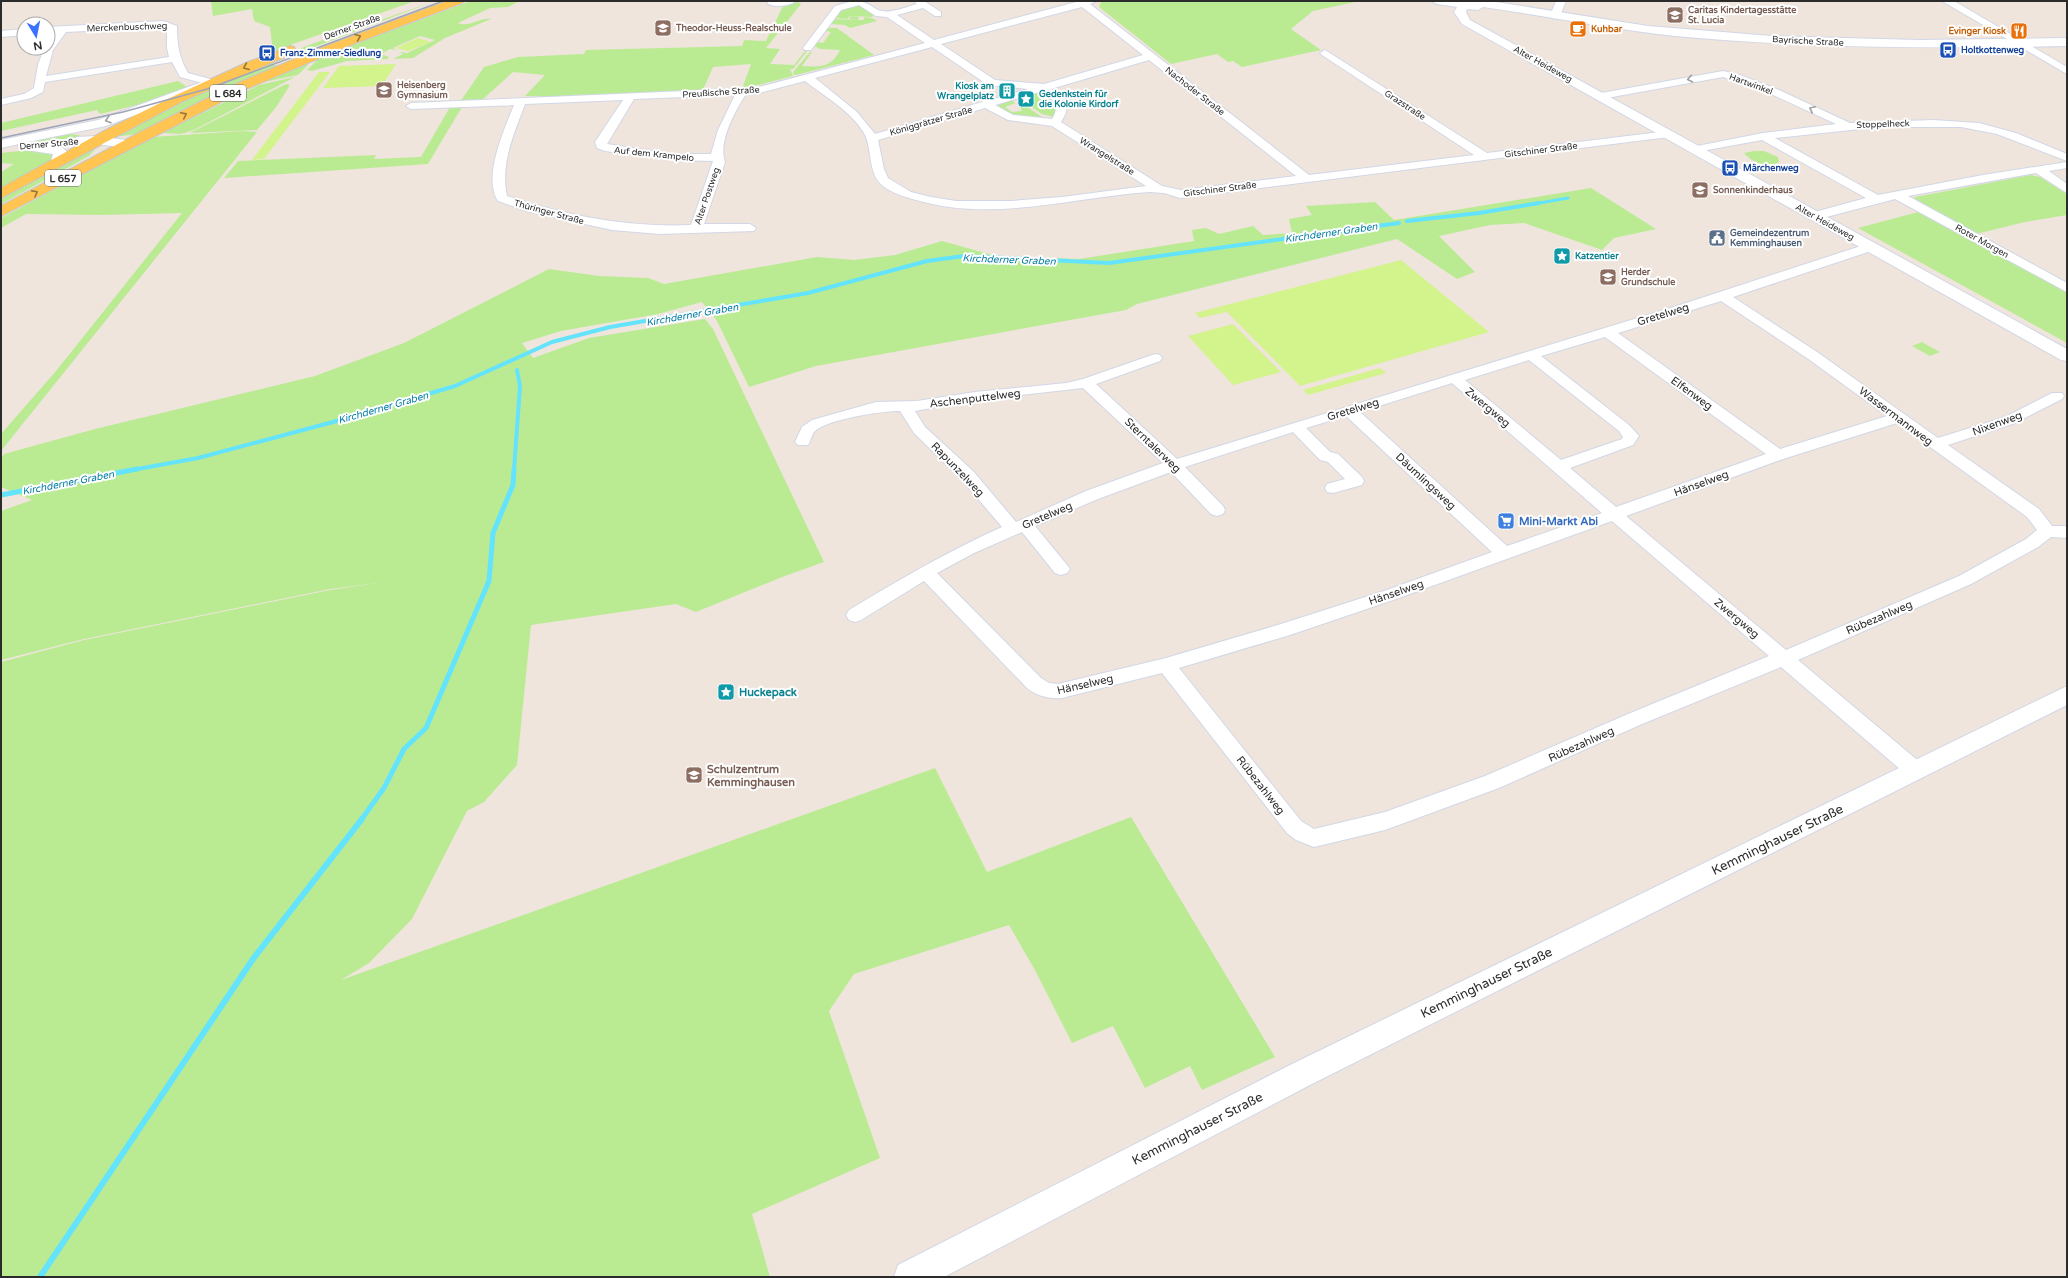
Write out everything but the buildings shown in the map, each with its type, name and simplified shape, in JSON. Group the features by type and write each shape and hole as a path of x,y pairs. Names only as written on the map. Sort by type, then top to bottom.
{"main road":[{"name":"Derner Straße","path":"369,21 427,1"},
{"name":"Derner Straße","path":"126,144 242,86 322,51 458,1"},
{"name":"L 684","path":"97,140 210,82 299,46"},
{"name":"L 657","path":"1,194 97,140"},
{"name":"L 657","path":"1,212 126,144"}],"street":[{"path":"772,3 791,1"},
{"path":"1553,15 1561,1"},
{"path":"1947,1 2067,71"},
{"path":"808,48 838,8 860,2 879,14 889,14 921,3 938,14"},
{"name":"Preußische Straße","path":"411,106 755,91 1088,2"},
{"name":"Nachoder Straße","path":"1088,2 1151,56 1307,179"},
{"name":"Bayrische Straße","path":"1431,2 1471,4 1673,32 1799,41 1906,44 2067,42"},
{"name":"Alter Heideweg","path":"1431,2 2067,356"},
{"path":"1466,22 1460,12 1471,4 1473,16 1480,29"},
{"path":"889,14 992,82 1043,87 1060,100 1062,112 1055,123"},
{"name":"Merckenbuschweg","path":"56,29 168,25 173,28 172,48 174,59 184,75 210,82"},
{"path":"1,102 35,93 39,90 45,55 51,44 63,29"},
{"path":"1,34 16,33"},
{"name":"Grazstraße","path":"1325,52 1486,157"},
{"name":"Königgrätzer Straße","path":"872,138 1151,56"},
{"path":"40,80 174,59"},
{"name":"Hartwinkel","path":"1601,96 1722,74 1736,77 1775,92 1848,126"},
{"name":"Gitschiner Straße","path":"807,77 849,111 872,138 882,179 894,188 924,199 960,204 1006,205 1051,202 1159,189 1180,194 1669,134"},
{"name":"L 657","path":"1,144 62,133 118,117 210,82"},
{"path":"987,105 992,82"},
{"name":"Alter Postweg","path":"742,92 729,118 717,153 719,162 715,177 696,229 726,227 750,228"},
{"name":"Auf dem Krampelo","path":"630,97 601,142 601,146 605,148 665,156 718,158"},
{"name":"Thüringer Straße","path":"520,102 504,146 499,180 502,198 534,210 589,222 660,230 696,229"},
{"name":"Wrangelstraße","path":"987,105 1003,115 1012,118 1055,123 1159,189"},
{"name":"Stoppelheck","path":"1696,149 1763,136 1848,126 1929,123 1979,126 2011,136 2067,158"},
{"name":"L 657","path":"62,133 82,133 90,135 97,140 126,144"},
{"path":"1763,136 1876,199"},
{"name":"Derner Straße","path":"1,148 97,140"},
{"name":"L 657","path":"22,146 56,150 60,152 58,162"},
{"path":"1815,216 1876,199 2067,165"},
{"path":"2038,169 2067,188"},
{"name":"Roter Morgen","path":"1897,195 2067,288"},
{"name":"Gretelweg","path":"855,615 925,572 968,549 1092,495 1174,465 1296,426 1723,296 1870,247"},
{"name":"Wassermannweg","path":"1723,296 1812,355 1900,417 1934,444 2033,513 2047,530"},
{"name":"Elfenweg","path":"1606,332 1778,455"},
{"path":"1531,355 1624,428 1631,436 1628,442 1558,466"},
{"name":"Aschenputtelweg","path":"803,442 804,434 809,428 817,423 876,407 905,407 994,394 1066,387 1086,382 1155,358"},
{"name":"Zwergweg","path":"1454,378 1915,770"},
{"name":"Sterntalerweg","path":"1086,382 1174,465 1216,510"},
{"name":"Nixenweg","path":"1934,444 2010,420 2057,396"},
{"name":"Rapunzelweg","path":"905,407 920,430 1061,569"},
{"name":"Däumlingsweg","path":"1349,410 1504,553"},
{"name":"Hänselweg","path":"925,572 1024,674 1041,689 1050,692 1062,691 1166,665 1291,628 1390,595 1778,455 1900,417"},
{"path":"1296,426 1325,456 1333,458 1356,481 1333,488"},
{"path":"2047,530 2067,532"},
{"name":"Rübezahlweg","path":"1166,665 1294,827 1303,834 1314,838 1328,836 1385,820 1492,782 1636,719 1784,658 1970,577 2032,543 2042,536 2047,530"},
{"name":"Kemminghauser Straße","path":"910,1277 1304,1073 2067,696"}],"green space":[{"path":"211,1 415,1 273,51 270,27 254,21 252,9 213,16"},
{"path":"471,1 520,1 508,7 490,8 458,23 466,24 483,19 491,19 445,38 413,58 393,59 403,54 399,52 407,53 435,40 420,36 393,48 397,50 390,49 381,54 389,57 387,59 347,61 312,71 307,70 317,60 339,50"},
{"path":"1360,1 1313,11 1291,29 1321,50 1242,67 1233,61 1228,62 1217,54 1171,64 1099,7 1101,2"},
{"path":"432,2 270,64 279,66 138,134 106,138 222,80 309,45"},
{"path":"798,2 801,4 766,48 780,49 770,64 794,65 805,51 807,51 793,69 758,67 790,69 793,76 742,89 751,64 713,67 703,90 564,97 525,96 545,75 513,72 482,100 460,102 484,67 518,57 584,54 586,50 742,46 744,40 766,41 784,4"},
{"path":"857,5 874,14 872,17 850,16 847,19 834,18 841,10"},
{"path":"851,16 859,17 858,20 863,20 865,17 872,18 877,21 850,28 845,25 831,24 834,19 857,20 849,19"},
{"path":"829,28 837,28 874,55 796,75 793,74 810,52 812,52 802,66 824,65 829,63 837,56 840,50 820,49 814,46 816,42 823,43 831,32 825,31"},
{"path":"418,38 431,42 408,51 396,48"},
{"path":"307,63 308,65 298,75 264,82"},
{"path":"396,64 382,86 323,88 339,66"},
{"path":"319,72 330,72 264,159 252,160"},
{"path":"295,77 194,130 181,134 162,133 259,85"},
{"path":"178,81 187,87 161,99 100,114 97,110 1,131 1,123"},
{"path":"286,84 290,85 277,106 257,130 190,133"},
{"path":"1034,93 1046,94 1054,101 1057,109 1054,117 1042,114 1019,98"},
{"path":"1011,100 1015,103 1005,107 1012,112 1022,111 1019,105 1023,104 1042,117 1041,120 1014,117 998,108 999,104"},
{"path":"450,107 462,107 428,164 224,178 238,161 376,155 374,159 421,157"},
{"path":"243,131 257,132 1,451 1,434 56,371 182,213 101,215 26,214 1,228 1,218 152,137"},
{"path":"65,134 80,135 74,139 19,144"},
{"path":"91,146 98,146 89,156 1,204 1,199"},
{"path":"29,150 52,154 53,158 49,163 1,190 1,172 14,164 1,163 1,153"},
{"path":"1764,151 1778,157 1779,162 1770,165 1760,164 1744,153"},
{"path":"2031,175 2040,177 2067,194 2067,215 2025,222 1976,234 1914,200 1915,197"},
{"path":"1591,188 1656,229 1614,238 1602,250 1524,223 1490,225 1439,236 1475,272 1457,279 1397,239 1137,304 1126,310 816,366 749,387 717,321 702,302 658,314 561,331 522,343 533,358 589,338 705,319 713,329 824,562 782,577 696,612 676,604 531,625 517,765 484,802 467,811 412,919 369,963 341,980 935,768 987,872 1131,817 1275,1057 1202,1090 1190,1066 1145,1088 1113,1026 1072,1043 1036,972 1009,925 854,974 829,1011 880,1158 752,1214 770,1277 1,1277 1,662 84,640 330,590 378,583 330,589 84,639 1,660 1,511 32,500 1,487 1,458 4,454 95,429 315,376 404,343 549,269 599,276 648,278 664,284 817,257 854,260 895,255 942,241 996,256 1079,259 1194,241 1192,230 1206,228 1219,234 1253,226 1263,235 1292,233 1289,219 1312,215 1306,206 1375,202 1394,220"},
{"path":"1922,211 2067,293 2067,343 1858,228"},
{"path":"1401,260 1489,332 1300,386 1227,312 1200,318 1195,313"},
{"path":"1233,324 1281,372 1233,385 1188,336"},
{"path":"1922,342 1940,352 1930,356 1912,346"},
{"path":"1380,368 1386,373 1308,395 1303,390"}],"waterway":[{"name":"Kirchderner Graben","path":"1534,204 1568,198"},
{"name":"Kirchderner Graben","path":"1407,221 1479,213 1539,203"},
{"name":"Kirchderner Graben","path":"132,470 198,458 333,422 455,386 552,342 610,327 808,293 927,261 964,256 1109,263 1399,223"},
{"path":"514,470 520,386 517,370"},
{"name":"Kirchderner Graben","path":"1,495 137,469"},
{"path":"361,820 384,788 404,749 426,728 489,581 493,533 513,485 514,469"},
{"path":"40,1277 253,959 362,819"}],"railway":[{"path":"1,138 123,112 207,89 443,1"}],"place":[{"name":"Caritas Kindertagesstätte St. Lucia","path":"1675,15"},
{"name":"Theodor-Heuss-Realschule","path":"663,28"},
{"name":"Kuhbar","path":"1578,29"},
{"name":"Evinger Kiosk","path":"2019,31"},
{"name":"Holtkottenweg","path":"1948,50"},
{"name":"Franz-Zimmer-Siedlung","path":"267,53"},
{"name":"Heisenberg Gymnasium","path":"384,90"},
{"name":"Kiosk am Wrangelplatz","path":"1007,91"},
{"name":"Gedenkstein für die Kolonie Kirdorf","path":"1026,99"},
{"name":"Märchenweg","path":"1730,168"},
{"name":"Sonnenkinderhaus","path":"1700,190"},
{"name":"Gemeindezentrum Kemminghausen","path":"1717,238"},
{"name":"Katzentier","path":"1562,256"},
{"name":"Herder Grundschule","path":"1608,277"},
{"name":"Mini-Markt Abi","path":"1506,521"},
{"name":"Huckepack","path":"726,692"},
{"name":"Schulzentrum Kemminghausen","path":"694,775"}]}
